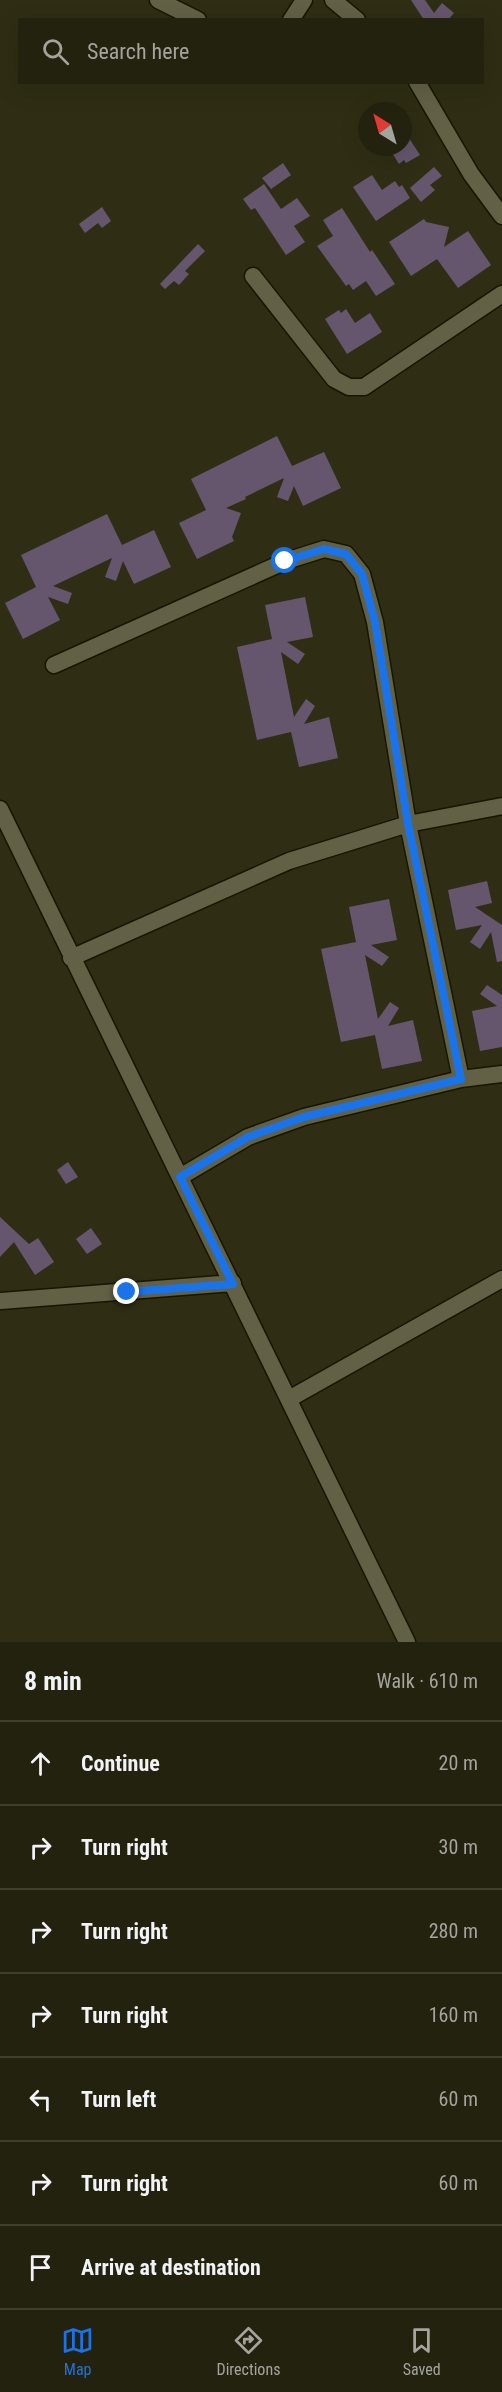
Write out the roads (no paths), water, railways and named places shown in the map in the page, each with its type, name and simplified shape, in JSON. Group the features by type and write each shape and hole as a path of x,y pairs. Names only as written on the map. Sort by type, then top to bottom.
{"street":[{"path":"158,0 194,18"},
{"path":"292,18 304,0"},
{"path":"333,0 355,18"},
{"path":"418,84 471,174 502,216"},
{"path":"254,276 334,379 349,387 364,387 502,294"},
{"path":"54,664 285,561 324,549 346,554 362,574 375,622 408,824 461,1079"},
{"path":"71,958 289,861 408,824 502,806"},
{"path":"0,809 407,1642"},
{"path":"180,1177 248,1137 304,1117 461,1079 502,1074"},
{"path":"289,1399 502,1279"},
{"path":"1,1301 233,1284"}]}
